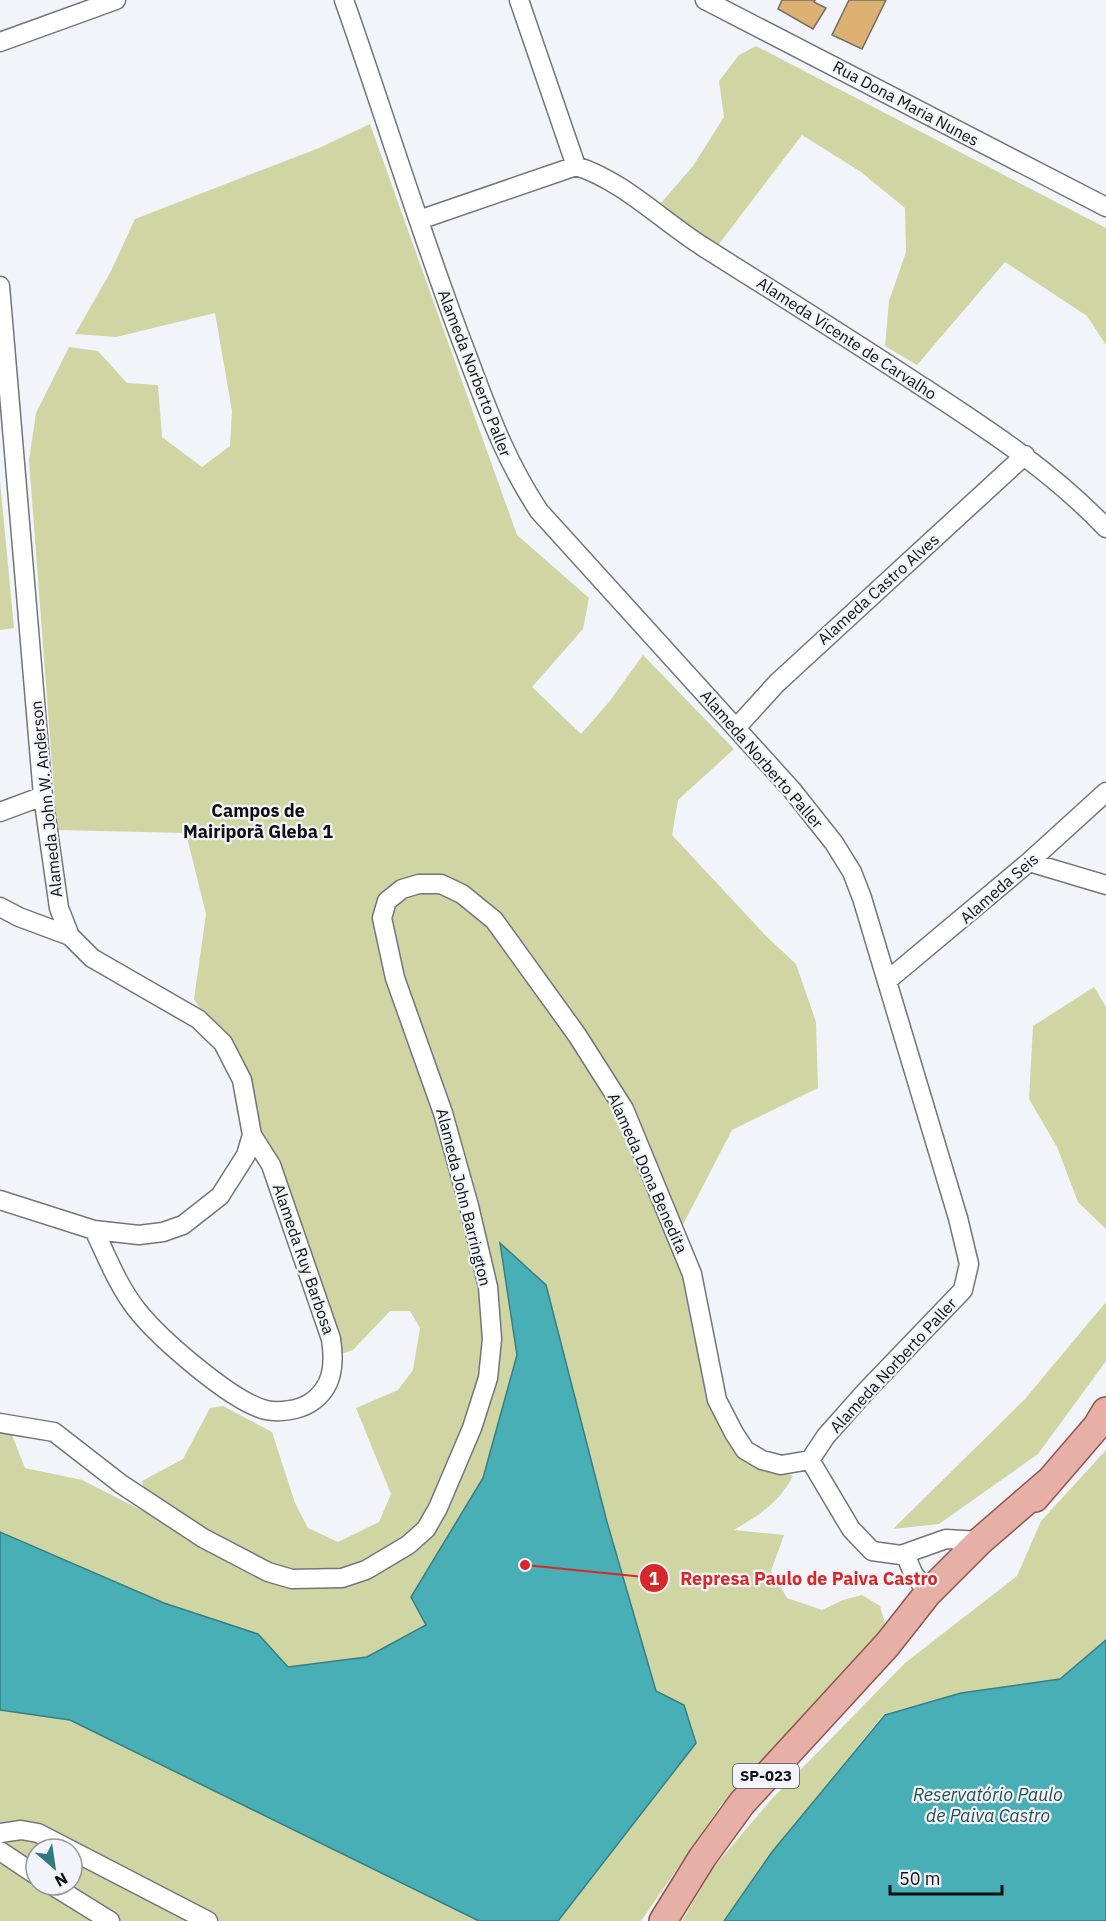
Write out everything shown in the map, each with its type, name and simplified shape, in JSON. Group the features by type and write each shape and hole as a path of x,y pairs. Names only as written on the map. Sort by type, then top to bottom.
{"main road":[{"name":"SP-023","path":"888,1645 980,1567 1106,1411"},
{"name":"SP-023","path":"663,1921 702,1858 742,1803 888,1645 928,1593 980,1540 1047,1483"}],"street":[{"path":"0,42 116,0"},
{"name":"Alameda Norberto Paller","path":"344,0 419,220 496,434 525,489 539,511 587,566 820,823 852,872 888,980 958,1218 969,1264 963,1290 866,1391 826,1436 810,1460"},
{"path":"419,220 576,166 519,0"},
{"name":"Rua Dona Maria Nunes","path":"705,0 1106,207"},
{"name":"Alameda Vicente de Carvalho","path":"576,166 611,182 703,247 779,293 1025,455 1068,489 1106,528"},
{"name":"Alameda John W. Anderson","path":"0,286 3,377 43,796 59,908 70,936 92,958 198,1018 223,1043 242,1080 252,1135"},
{"name":"Alameda Castro Alves","path":"736,728 786,675 1025,455"},
{"name":"Alameda Seis","path":"888,980 1029,862 1106,792"},
{"path":"0,812 43,796"},
{"path":"1029,862 1106,885"},
{"name":"Alameda Dona Benedita","path":"402,889 419,884 441,884 462,894 494,920 577,1035 624,1109 684,1253 699,1305 717,1401 734,1433 745,1450 762,1460 782,1465 810,1460"},
{"name":"Alameda John Barrington","path":"0,1423 54,1432 121,1484 203,1538 268,1572 292,1579 342,1578 366,1570 408,1545 426,1529 438,1508 472,1428 488,1378 492,1339 488,1287 466,1196 443,1113 395,978 386,941 382,918 387,902 402,889"},
{"path":"0,907 19,917 70,936"},
{"path":"0,1200 93,1230 139,1235 163,1232 183,1225 220,1196 246,1155 252,1135"},
{"name":"Alameda Ruy Barbosa","path":"93,1230 119,1284 138,1311 203,1371 235,1394 266,1410 295,1409 308,1404 321,1395 330,1383 333,1354 331,1339 271,1165 252,1135"},
{"path":"810,1460 851,1529 866,1545 879,1554 904,1554 946,1539 980,1540"},
{"path":"904,1554 913,1573 928,1593"},
{"path":"0,1833 21,1830 38,1833 208,1921"},
{"path":"0,1851 24,1867"},
{"path":"71,1897 110,1921"}],"green space":[{"path":"756,46 1106,228 1106,345 1087,316 1005,262 917,365 885,346 889,301 906,252 905,208 861,172 802,135 716,248 661,203 693,166 724,117 719,81 739,55"},
{"path":"370,124 517,535 589,598 583,629 532,687 581,734 609,702 643,655 734,749 678,800 672,835 766,936 796,964 816,1022 818,1088 732,1130 675,1240 737,1452 793,1476 774,1501 734,1530 784,1535 771,1571 787,1598 822,1610 843,1600 862,1595 880,1606 887,1630 780,1747 721,1805 641,1921 0,1921 0,1434 12,1435 25,1468 82,1480 149,1514 142,1481 183,1459 210,1408 223,1406 272,1432 295,1503 308,1528 338,1542 379,1522 391,1494 356,1408 398,1390 413,1370 420,1328 410,1311 390,1311 353,1350 338,1355 263,1140 251,1090 194,999 206,914 186,833 57,830 29,460 36,413 69,347 98,351 127,383 158,385 162,437 202,467 230,446 232,411 215,313 116,337 75,334 111,271 135,219 319,148"},
{"path":"0,481 14,628 0,630"},
{"path":"1094,987 1106,1007 1106,1229 1078,1202 1057,1147 1029,1099 1033,1026"},
{"path":"1106,1302 1106,1361 1038,1454 939,1524 893,1529 1025,1399"},
{"path":"1106,1450 1106,1640 1060,1679 961,1693 884,1714 772,1852 724,1921 682,1921 713,1868 770,1801 905,1663 1017,1576 1041,1521"}],"water":[{"path":"500,1243 546,1285 607,1522 656,1691 684,1705 696,1743 558,1921 479,1921 70,1720 0,1710 0,1532 164,1603 258,1634 288,1667 367,1657 426,1625 411,1597 483,1478 517,1355"},
{"name":"Reservatório Paulo de Paiva Castro","path":"1106,1640 1106,1921 724,1921 772,1852 885,1715 961,1693 1060,1679"}],"building":[{"path":"782,0 815,0 814,2 826,8 813,29 778,9"},
{"path":"849,0 886,0 862,49 832,35"}],"place":[{"name":"Represa Paulo de Paiva Castro","path":"525,1565"}],"district":[{"name":"Campos de Mairiporã Gleba 1","path":"258,821"}]}
